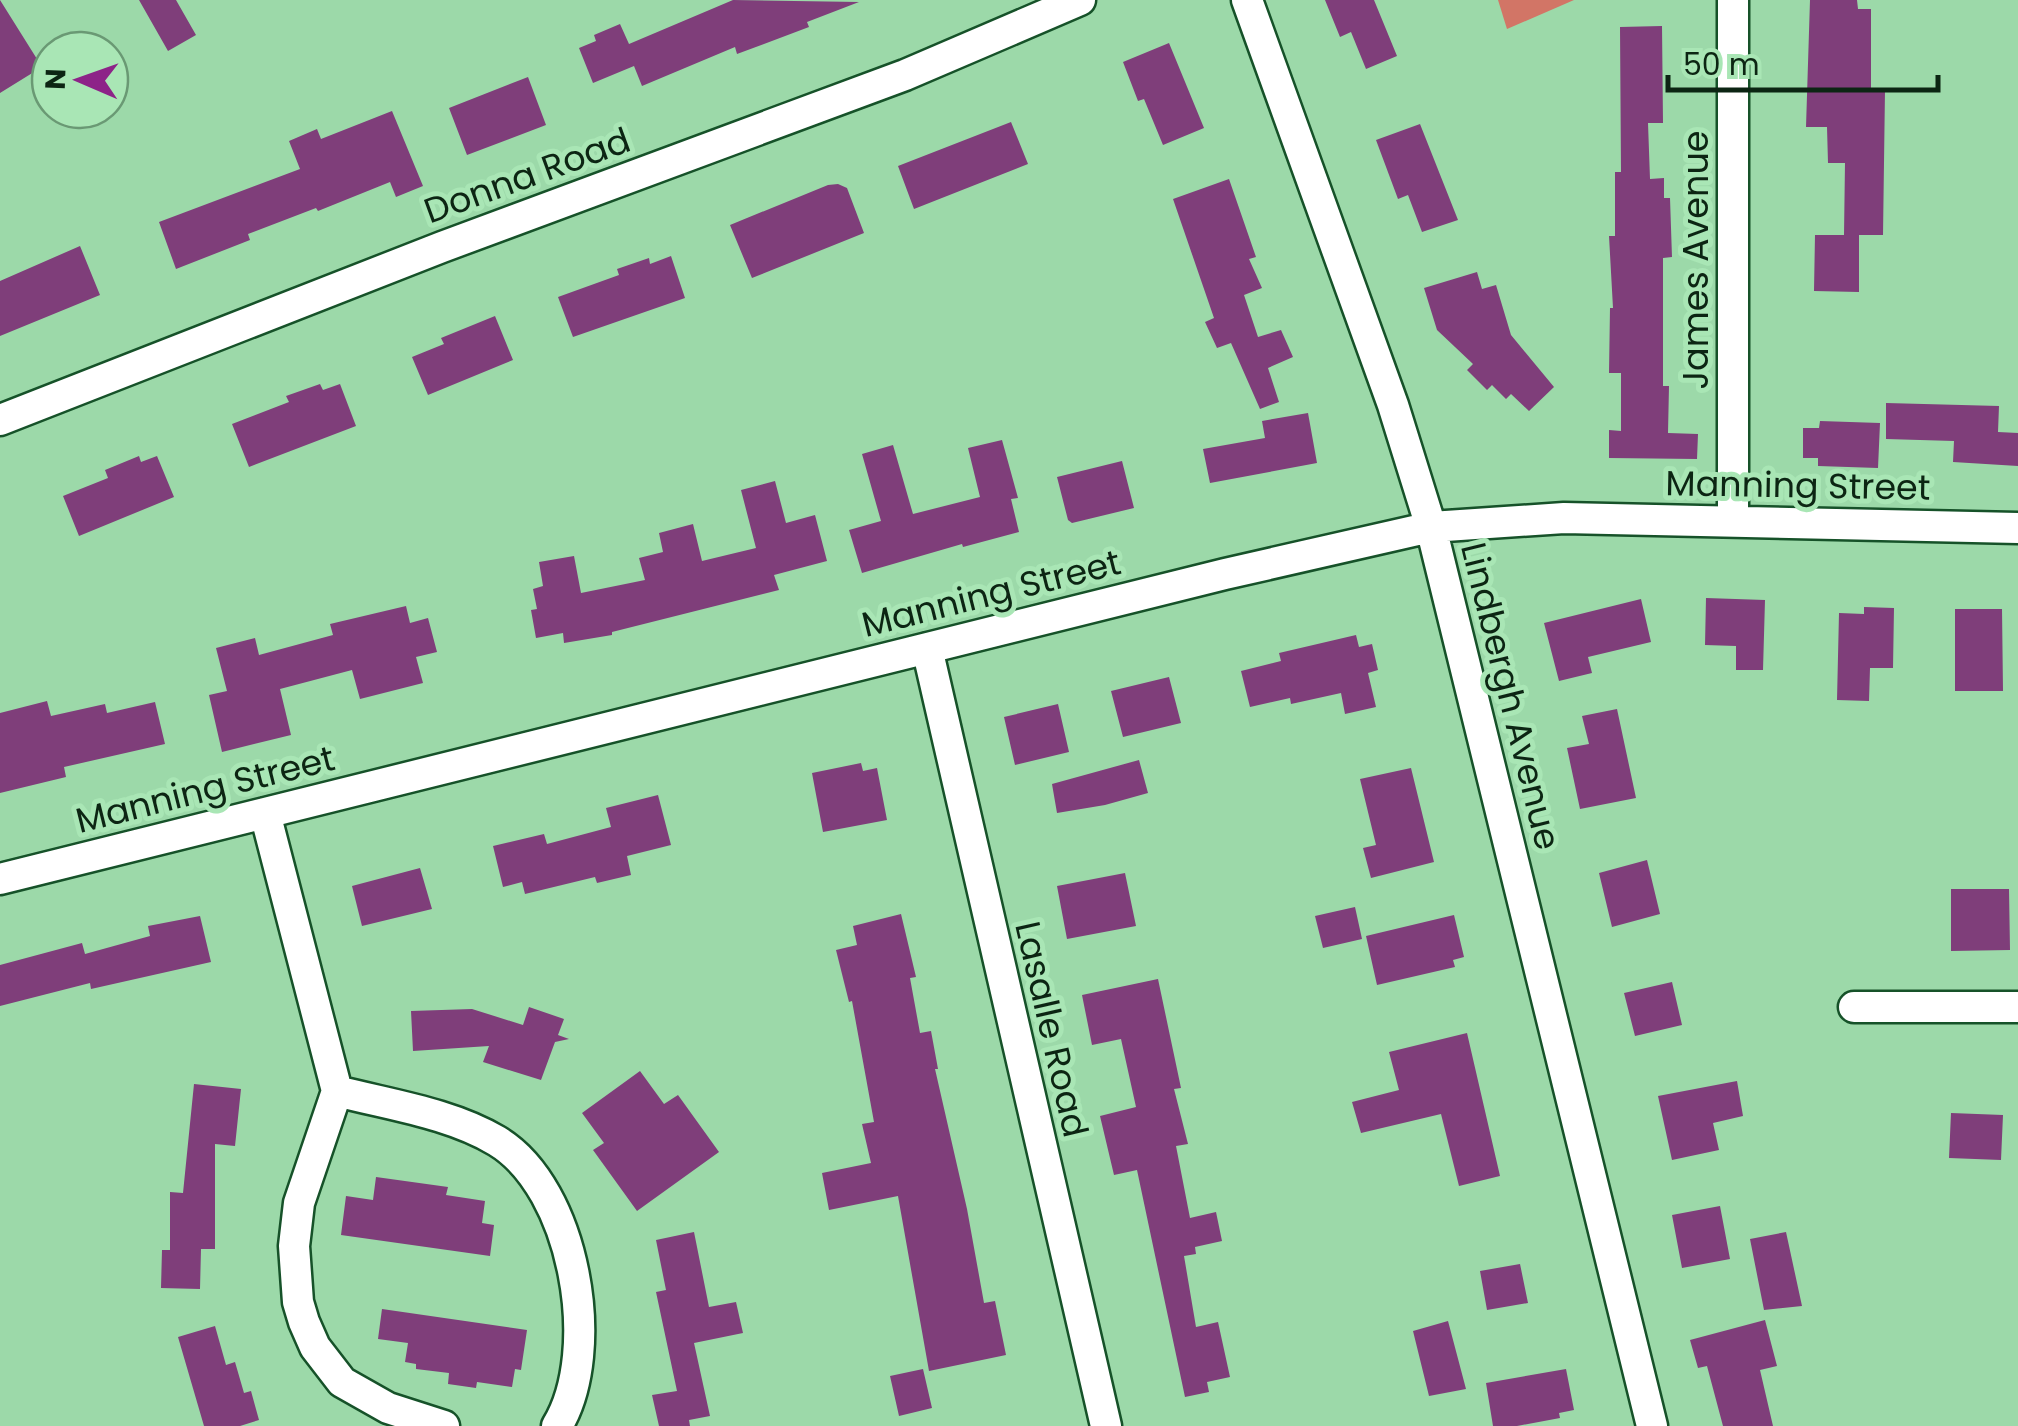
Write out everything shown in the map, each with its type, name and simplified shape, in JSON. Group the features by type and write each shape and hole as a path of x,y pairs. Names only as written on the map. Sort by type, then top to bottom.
{"street":[{"name":"Donna Road","path":"0,420 442,247 905,75 1080,0"},
{"name":"Lindbergh Avenue","path":"1246,0 1393,405 1431,527 1652,1426"},
{"name":"James Avenue","path":"1732,520 1733,0"},
{"name":"Manning Street","path":"0,878 1225,574 1431,527 1564,518 2018,528"},
{"name":"Lasalle Road","path":"927,648 1106,1426"},
{"path":"265,813 338,1091 298,1203 294,1246 298,1302 315,1347 342,1382 388,1408 444,1426"},
{"path":"1854,1007 2018,1007"},
{"path":"338,1091 474,1130 518,1156 536,1178 558,1224 578,1292 578,1371 557,1426"}],"shaded area":[{"path":"1498,0 1574,0 1507,29"}],"building":[{"path":"0,0 30,48 30,74 0,93"},
{"path":"139,0 176,0 196,35 168,51"},
{"path":"733,0 859,2 807,22 809,27 737,54 735,47 642,86 634,66 593,83 579,48 596,41 594,35 620,24 629,44"},
{"path":"1325,0 1374,0 1397,56 1366,69 1351,32 1340,37"},
{"path":"1810,0 1857,0 1858,9 1871,9 1871,90 1885,90 1883,235 1859,235 1859,292 1814,291 1815,235 1844,235 1845,163 1828,163 1827,127 1806,127"},
{"path":"1662,26 1663,123 1648,123 1650,179 1664,178 1664,198 1670,198 1672,257 1663,258 1663,386 1669,386 1668,433 1698,434 1697,459 1609,458 1609,430 1621,431 1621,373 1609,373 1613,308 1609,236 1615,236 1615,172 1621,172 1620,27"},
{"path":"1169,43 1204,128 1163,145 1144,99 1138,101 1123,62"},
{"path":"528,77 546,125 467,155 449,108"},
{"path":"392,111 423,186 396,197 390,182 248,234 250,240 176,269 159,222 300,169 289,141 317,129 321,139"},
{"path":"1011,122 1028,164 914,209 898,166"},
{"path":"1420,124 1458,220 1422,232 1408,195 1398,199 1376,140"},
{"path":"1229,179 1256,257 1249,259 1262,288 1244,295 1258,337 1281,330 1293,357 1268,368 1279,402 1260,409 1231,343 1217,348 1205,322 1214,318 1173,199"},
{"path":"838,184 847,188 864,233 752,278 730,225"},
{"path":"80,246 100,295 0,336 0,281"},
{"path":"671,256 685,298 573,337 558,297 619,275 617,269 649,258 650,264"},
{"path":"1477,272 1482,289 1496,285 1511,335 1554,387 1529,411 1511,394 1506,399 1492,385 1487,390 1467,370 1473,364 1437,330 1424,288"},
{"path":"495,316 513,360 428,395 412,357 444,344 441,338"},
{"path":"320,384 323,390 340,384 356,426 249,467 232,424 289,402 286,396"},
{"path":"1886,403 1999,406 1998,432 2018,433 2018,466 1953,462 1954,441 1886,439"},
{"path":"1308,413 1317,463 1210,483 1203,449 1265,438 1262,421"},
{"path":"1820,421 1880,423 1878,468 1818,466 1818,458 1803,458 1803,428 1819,428"},
{"path":"1002,440 1018,498 1011,499 1019,532 862,573 849,530 881,521 862,454 893,445 913,514 980,497 968,448"},
{"path":"139,456 141,462 157,456 174,497 79,536 63,496 108,478 105,470"},
{"path":"1122,461 1134,508 1072,523 1068,520 1057,477"},
{"path":"775,481 786,523 815,515 827,561 774,575 779,590 612,635 564,643 563,633 536,638 531,610 537,609 533,589 543,586 539,562 574,556 581,593 645,580 639,558 663,552 659,533 693,524 702,561 756,548 741,490"},
{"path":"1706,598 1765,600 1763,670 1736,670 1736,646 1705,645"},
{"path":"1641,599 1651,642 1588,657 1592,673 1559,681 1544,623"},
{"path":"406,606 410,623 428,618 437,652 416,657 423,683 360,699 352,670 280,689 291,735 222,752 209,695 227,691 216,648 255,638 259,655 333,635 330,624"},
{"path":"1864,607 1894,608 1893,668 1870,668 1869,701 1837,700 1839,613 1864,614"},
{"path":"1955,609 2002,609 2003,691 1955,691"},
{"path":"1356,635 1359,647 1372,644 1378,670 1368,673 1376,707 1345,714 1341,693 1291,704 1290,698 1250,707 1241,671 1281,661 1279,653"},
{"path":"1169,677 1181,723 1123,737 1111,691"},
{"path":"47,701 51,716 105,704 107,713 155,702 165,744 64,767 66,777 0,793 0,713"},
{"path":"1058,704 1069,752 1015,765 1004,717"},
{"path":"1617,709 1636,798 1580,809 1567,748 1589,744 1582,716"},
{"path":"1139,760 1148,793 1057,813 1052,784"},
{"path":"861,763 863,771 877,768 887,820 823,832 812,773"},
{"path":"1411,768 1434,862 1371,878 1363,848 1376,845 1360,779"},
{"path":"658,795 671,845 627,856 631,875 597,883 595,877 525,894 522,882 503,887 493,846 544,834 547,844 611,827 606,808"},
{"path":"1647,860 1660,914 1612,927 1599,873"},
{"path":"420,868 432,909 362,926 352,886"},
{"path":"1125,873 1136,926 1067,939 1057,886"},
{"path":"1951,889 2009,889 2010,950 1951,951"},
{"path":"1355,907 1362,939 1323,948 1315,916"},
{"path":"901,914 916,977 910,978 920,1033 931,1031 935,1069 984,1303 995,1301 1006,1355 929,1371 898,1196 829,1210 822,1173 871,1163 862,1124 874,1122 852,1001 849,1002 836,950 857,945 853,926"},
{"path":"1454,915 1464,957 1453,960 1455,967 1377,985 1366,936"},
{"path":"200,916 211,962 91,989 90,983 0,1006 0,965 82,943 85,954 150,936 148,926"},
{"path":"1158,979 1181,1088 1174,1089 1188,1144 1176,1146 1190,1218 1216,1212 1222,1241 1195,1247 1196,1254 1184,1256 1196,1327 1218,1322 1230,1377 1207,1382 1209,1392 1185,1397 1137,1170 1114,1175 1100,1116 1136,1107 1121,1039 1092,1045 1082,995"},
{"path":"1672,982 1682,1025 1635,1036 1624,993"},
{"path":"529,1007 564,1019 558,1035 569,1039 555,1042 541,1080 483,1062 489,1046 413,1051 411,1011 472,1009 523,1025"},
{"path":"1467,1033 1500,1176 1459,1186 1441,1114 1361,1133 1352,1102 1399,1090 1389,1052"},
{"path":"640,1071 664,1104 678,1095 719,1152 637,1211 593,1150 604,1143 582,1113"},
{"path":"1737,1081 1743,1116 1713,1123 1719,1150 1672,1160 1658,1096"},
{"path":"194,1084 241,1089 235,1146 215,1144 215,1249 201,1249 200,1289 161,1288 162,1250 170,1250 170,1192 183,1193"},
{"path":"1951,1113 2003,1115 2001,1160 1949,1158"},
{"path":"376,1177 448,1187 446,1195 485,1201 482,1223 494,1225 490,1256 341,1235 346,1196 373,1200"},
{"path":"1720,1206 1730,1259 1682,1268 1672,1215"},
{"path":"694,1232 709,1307 736,1302 743,1333 694,1343 710,1416 689,1420 690,1426 659,1426 652,1395 677,1391 656,1292 666,1290 656,1240"},
{"path":"1786,1232 1802,1306 1764,1310 1750,1239"},
{"path":"1520,1264 1528,1303 1487,1310 1480,1271"},
{"path":"382,1309 527,1330 521,1370 515,1369 512,1387 477,1382 476,1388 448,1384 449,1373 416,1369 416,1364 405,1362 408,1343 378,1339"},
{"path":"1765,1320 1777,1366 1760,1370 1773,1426 1723,1426 1707,1366 1698,1368 1690,1340"},
{"path":"1448,1321 1466,1389 1429,1396 1413,1331"},
{"path":"215,1326 226,1365 235,1362 244,1393 251,1391 259,1420 240,1426 204,1426 178,1337"},
{"path":"923,1369 932,1408 899,1416 890,1376"},
{"path":"1566,1369 1574,1410 1559,1413 1560,1418 1493,1426 1486,1383"}]}
